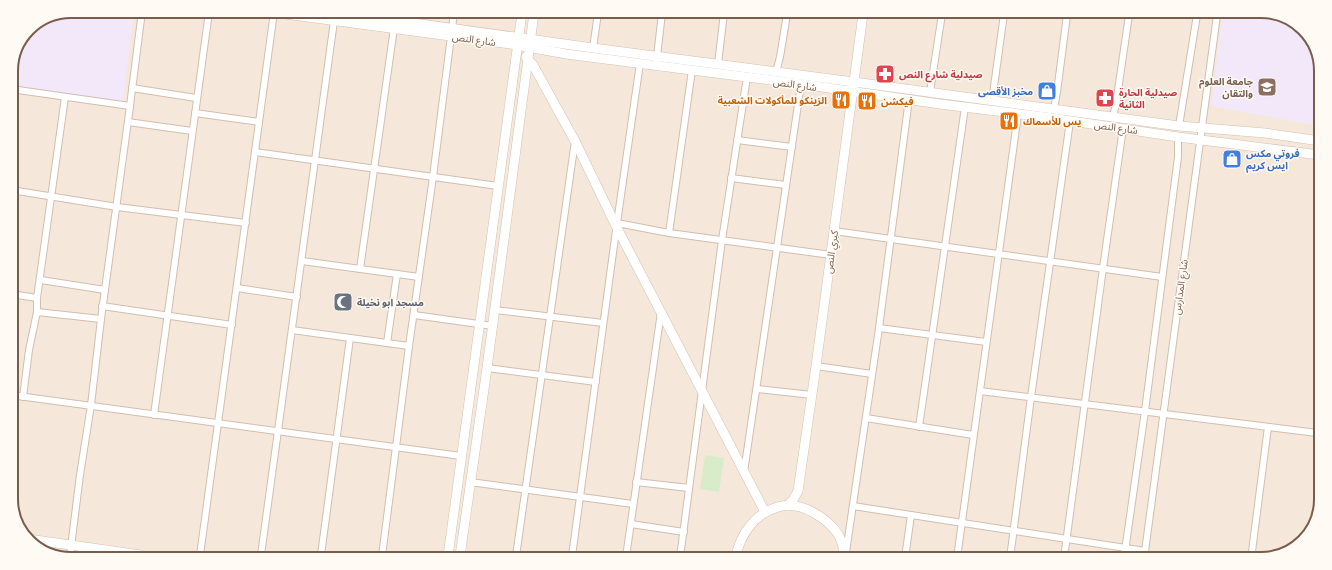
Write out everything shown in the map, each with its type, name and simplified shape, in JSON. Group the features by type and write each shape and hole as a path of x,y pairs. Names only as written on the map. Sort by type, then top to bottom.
{"street":[{"path":"71,550 141,18"},
{"path":"154,415 169,315 196,98 208,18"},
{"path":"200,552 246,223 271,18"},
{"path":"261,552 335,18"},
{"name":"شارع النص","path":"364,18 394,20 517,45 530,43 593,48 692,70 1314,154"},
{"path":"383,552 453,18"},
{"path":"449,552 521,18"},
{"path":"461,552 493,326 533,18"},
{"path":"593,48 597,18"},
{"path":"656,61 661,18"},
{"path":"718,64 723,18"},
{"path":"776,72 786,18"},
{"name":"كبري النص","path":"798,491 854,92 862,18"},
{"path":"930,92 941,18"},
{"path":"992,101 1003,18"},
{"path":"1054,109 1067,18"},
{"path":"1113,117 1129,18"},
{"path":"1179,126 1197,18"},
{"name":"شارع المدارس","path":"1145,551 1217,18"},
{"path":"360,269 394,20"},
{"name":"شارع النص","path":"530,43 566,54 640,63 656,61 718,64 1179,126 1265,133 1314,140"},
{"path":"517,45 533,65 575,141 764,512"},
{"path":"573,552 603,322 640,63"},
{"path":"669,233 692,70"},
{"path":"681,552 722,240 747,77"},
{"path":"744,472 801,84"},
{"path":"132,88 196,98"},
{"path":"18,90 130,106"},
{"path":"23,397 29,350 37,312 37,298 65,97"},
{"path":"846,552 879,328 909,99"},
{"path":"919,426 965,107"},
{"path":"195,113 259,122"},
{"path":"958,552 1018,114"},
{"path":"1011,552 1070,121"},
{"path":"128,122 192,131"},
{"path":"1065,552 1123,128"},
{"name":"شارع المدارس","path":"1125,552 1178,157 1178,137"},
{"path":"737,140 792,147"},
{"path":"517,552 575,141"},
{"path":"255,152 498,186"},
{"path":"732,178 786,185"},
{"path":"18,191 117,207 246,223"},
{"path":"617,225 831,255"},
{"path":"834,231 1162,277"},
{"path":"302,261 419,277"},
{"path":"387,343 397,274"},
{"path":"40,280 105,290"},
{"path":"237,288 297,297"},
{"path":"18,295 37,298"},
{"path":"102,306 232,325"},
{"path":"495,310 603,322"},
{"path":"37,312 101,319"},
{"path":"627,552 661,312"},
{"path":"414,315 493,326"},
{"path":"879,328 986,342"},
{"path":"292,330 409,346"},
{"path":"322,552 350,338"},
{"path":"816,366 872,374"},
{"path":"487,368 596,382"},
{"path":"757,389 812,395"},
{"path":"980,391 1314,433"},
{"path":"18,396 461,456"},
{"path":"866,418 973,435"},
{"path":"1252,552 1268,427"},
{"path":"470,482 633,504"},
{"path":"636,482 689,488"},
{"path":"787,506 793,500 798,491"},
{"path":"798,491 806,509"},
{"path":"737,552 739,543 746,530 752,523 764,512 782,506 806,509 828,523 837,533 843,544 844,552"},
{"path":"853,506 1145,551"},
{"path":"906,552 911,515"},
{"path":"631,524 684,532"},
{"path":"41,542 71,550 99,552"}],"shaded area":[{"path":"133,18 123,102 18,86 18,68 20,58 29,39 36,31 45,25 61,19"},
{"name":"جامعة العلوم والتقان","path":"1223,18 1271,19 1287,25 1303,39 1310,51 1314,68 1314,125 1211,106"},
{"path":"1261,18 1281,22 1293,29 1303,39 1310,51 1314,68 1314,499 1310,519 1296,539 1284,546 1268,552 71,552 51,548 39,541 29,531 22,519 18,502 18,68 24,48 36,31 51,22 61,19"}],"green space":[{"path":"705,455 724,458 719,492 700,489"}],"place":[{"name":"صيدلية شارع النص","path":"885,74"},
{"name":"جامعة العلوم والتقان","path":"1267,87"},
{"name":"مخبز الأقصى","path":"1047,91"},
{"name":"صيدلية الحارة الثانية","path":"1105,98"},
{"name":"الزينكو للمأكولات الشعبية","path":"841,100"},
{"name":"فيكشن","path":"867,101"},
{"name":"يس للأسماك","path":"1009,121"},
{"name":"فروتي مكس ايس كريم","path":"1232,159"},
{"name":"مسجد ابو نخيلة","path":"343,302"}]}
